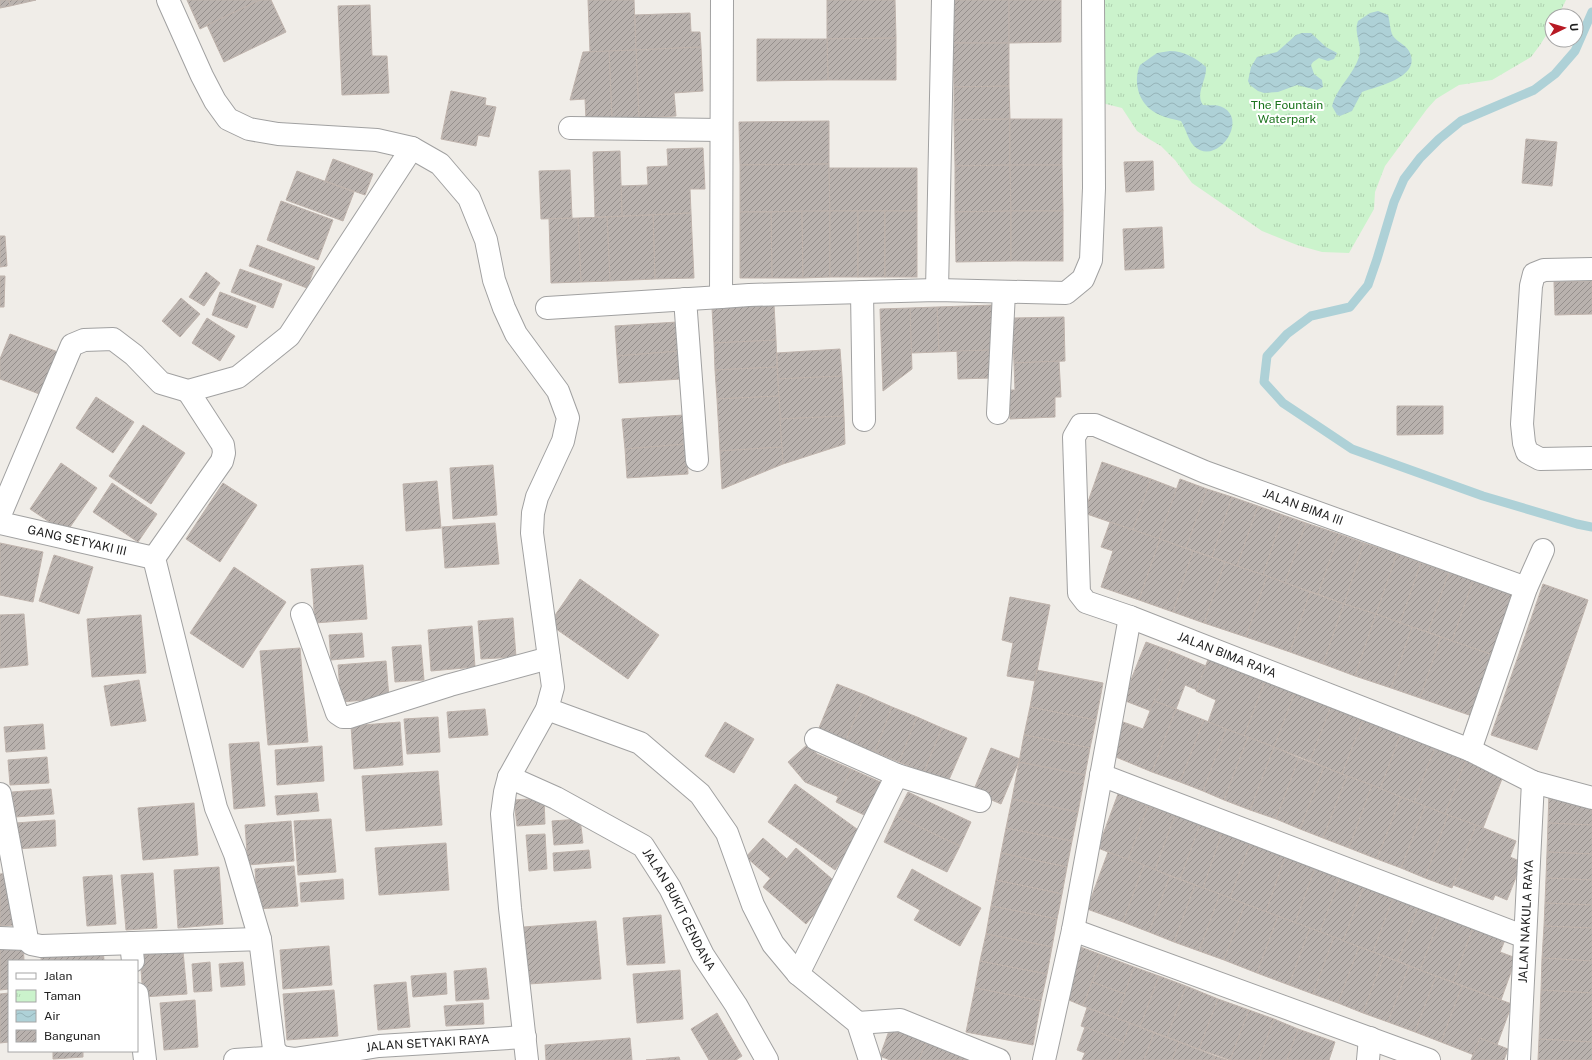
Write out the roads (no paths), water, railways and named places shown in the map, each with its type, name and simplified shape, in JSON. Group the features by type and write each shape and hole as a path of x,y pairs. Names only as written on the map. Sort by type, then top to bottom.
{"street":[{"path":"168,0 215,102 228,119 248,129 278,134 377,140 412,148 440,164 469,198 486,240 494,280 504,308 516,334 558,391 568,418 562,441 537,497 532,533 553,688 547,709 510,777 505,792 502,814 510,908 527,1060"},
{"path":"721,297 722,0"},
{"path":"937,290 943,0"},
{"path":"547,308 721,297 862,292 937,290 1066,293 1083,279 1091,260 1094,188 1093,0"},
{"path":"570,128 721,130"},
{"path":"0,515 72,346 84,340 113,339 134,355 161,383 188,391 238,377 289,336 412,148"},
{"path":"1592,269 1544,270 1534,274 1531,286 1522,424 1524,443 1527,452 1540,459 1592,458"},
{"path":"862,292 864,420"},
{"path":"998,413 1004,292"},
{"path":"685,299 697,460"},
{"path":"188,391 223,445 224,453 222,461 154,558 216,808 235,854 260,939 274,1049 280,1057"},
{"name":"JALAN BIMA III","path":"1081,425 1095,425 1205,472 1526,588"},
{"name":"JALAN BIMA RAYA","path":"1081,425 1074,437 1079,593 1086,602 1130,617 1470,750 1533,782 1592,798"},
{"name":"GANG SETYAKI III","path":"0,524 154,558"},
{"path":"1470,750 1526,588 1543,550"},
{"path":"302,614 337,713 343,717 349,717 450,685 549,658"},
{"path":"1044,1060 1073,930 1130,617"},
{"path":"547,709 640,743 700,794 728,833 753,905 773,944 798,974 858,1023 870,1060"},
{"path":"816,739 897,775 980,801"},
{"path":"798,974 897,775"},
{"path":"1101,775 1525,937"},
{"name":"JALAN BUKIT CENDANA","path":"510,777 556,798 643,846 670,888 703,955 736,1006 767,1060"},
{"name":"JALAN NAKULA RAYA","path":"1519,1060 1533,782"},
{"path":"0,794 31,948"},
{"path":"1073,930 1429,1060"},
{"path":"0,938 31,948 41,946 132,952 260,939"},
{"path":"138,1002 145,1060"},
{"path":"858,1023 900,1020 999,1060"},
{"name":"JALAN SETYAKI RAYA","path":"235,1060 280,1057 294,1059 380,1053 525,1037"},
{"path":"1368,1060 1370,1038"}],"water":[{"path":"1378,11 1388,15 1393,36 1409,51 1412,60 1410,68 1397,79 1362,92 1352,111 1340,116 1337,115 1332,106 1334,100 1357,63 1359,57 1360,48 1357,30 1358,21 1370,13"},
{"path":"1311,33 1326,47 1337,53 1334,59 1328,61 1319,58 1311,65 1314,74 1322,80 1323,87 1317,90 1297,85 1278,92 1264,93 1258,91 1250,85 1248,81 1251,67 1257,57 1277,52 1296,35"},
{"path":"1170,51 1180,52 1190,56 1206,67 1200,96 1203,105 1222,107 1231,115 1233,123 1231,132 1219,147 1211,151 1203,151 1194,146 1190,141 1181,121 1165,117 1153,111 1143,101 1140,94 1137,80 1140,65 1157,53"}],"waterway":[{"path":"1592,12 1575,51 1555,74 1534,90 1461,121 1439,139 1420,158 1404,179 1394,202 1368,285 1350,307 1311,316 1287,334 1267,356 1264,382 1283,403 1352,449 1483,496 1577,524 1592,527"}],"park label":[{"name":"The Fountain Waterpark","path":"1287,112"}]}
